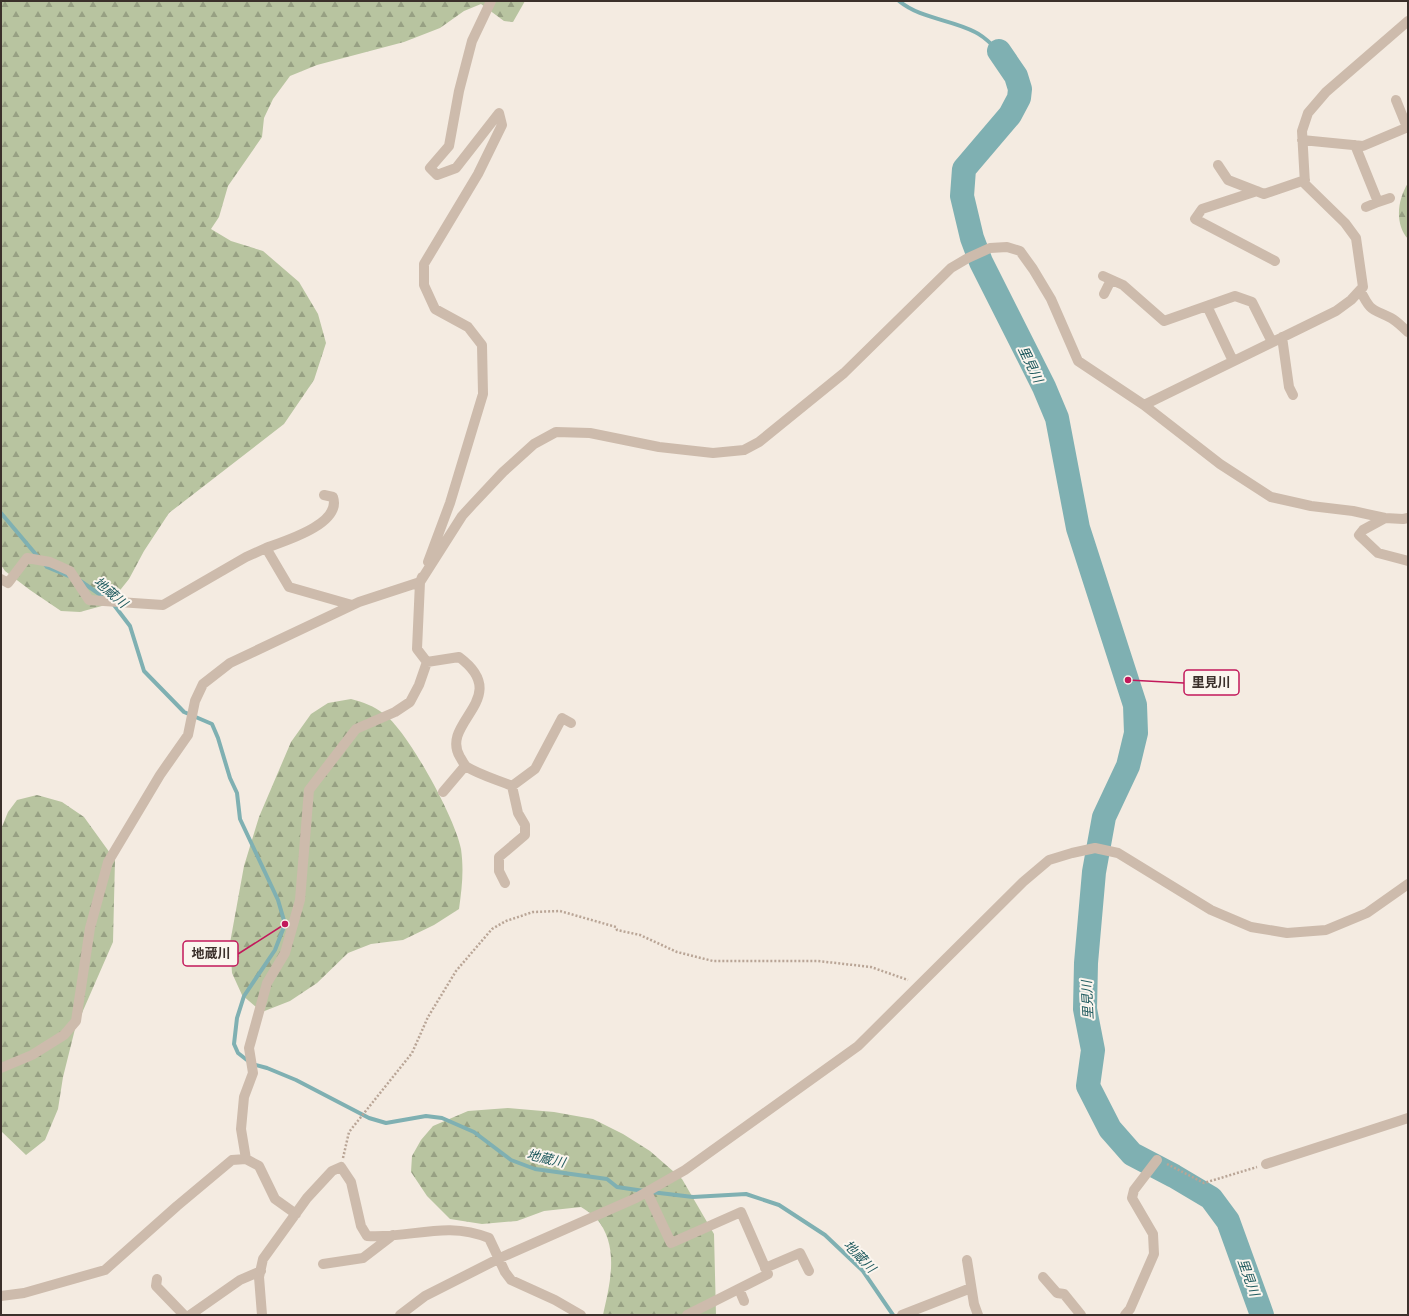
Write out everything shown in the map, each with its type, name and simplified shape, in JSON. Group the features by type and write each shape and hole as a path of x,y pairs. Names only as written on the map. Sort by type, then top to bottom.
{"street":[{"path":"427,662 418,649 420,582 450,503 483,394 482,345 468,327 435,309 424,285 424,264 478,174 502,125 499,112 456,168 437,175 430,168 449,146 459,91 472,41 491,1"},
{"path":"1144,405 1336,311 1351,300 1363,287 1356,238 1345,223 1305,184 1302,131 1308,113 1326,92 1408,21"},
{"path":"1302,140 1363,146 1408,127 1396,100"},
{"path":"1355,145 1378,202"},
{"path":"1218,165 1228,180 1264,194 1305,180"},
{"path":"1256,191 1202,209 1195,219 1275,261"},
{"path":"1366,207 1390,198"},
{"path":"1,1068 32,1055 64,1035 76,1021 90,928 108,862 160,775 188,735 195,702 203,684 230,663 352,605 420,582 462,516 503,472 534,444 556,432 590,433 659,447 713,453 744,450 759,442 844,372 951,268 990,248 1007,247 1020,251 1033,268 1051,299 1078,361 1144,405 1220,464 1271,497 1311,506 1354,511 1385,518 1408,518"},
{"path":"1104,294 1107,278 1123,285 1164,321 1235,296 1252,302 1272,342"},
{"path":"1360,290 1367,304 1377,313 1392,318 1408,332"},
{"path":"1207,306 1233,361"},
{"path":"1282,337 1289,387 1293,395"},
{"path":"1,579 8,583 27,558 50,562 70,571 89,600 163,605 246,557 312,529 325,521 333,511 335,503 333,497 324,495"},
{"path":"1385,518 1363,530 1359,535 1378,552 1408,561"},
{"path":"266,548 289,587 352,605"},
{"path":"427,662 460,657 472,666 479,680 479,698 457,735 457,751 465,766 512,786"},
{"path":"246,1158 241,1130 244,1097 253,1072 249,1048 267,983 284,953 300,900 309,790 356,729 395,712 410,702 419,685 427,662"},
{"path":"512,786 535,769 562,718 571,723"},
{"path":"443,792 465,766"},
{"path":"505,883 499,871 499,856 525,835 525,825 518,813 512,786"},
{"path":"400,1315 424,1296 500,1258 647,1192 685,1170 858,1046 1023,882 1049,860 1095,848 1118,853 1211,910 1251,927 1287,933 1326,930 1367,913 1408,884"},
{"path":"1266,1164 1408,1118"},
{"path":"1,1296 24,1293 105,1270 177,1206 232,1160 246,1158 259,1166 274,1199 296,1214"},
{"path":"1128,1312 1154,1254 1153,1234 1132,1198 1134,1190 1157,1160"},
{"path":"262,1315 261,1271 263,1258 307,1198 332,1171 341,1167 351,1182 361,1226 367,1236 393,1235 443,1229 474,1232 489,1238 500,1258 505,1272 511,1280 555,1300 578,1314"},
{"path":"647,1192 671,1243 741,1212 768,1274 687,1315"},
{"path":"323,1264 363,1258 393,1235"},
{"path":"765,1268 800,1253 809,1271"},
{"path":"966,1260 974,1304 978,1315"},
{"path":"190,1315 240,1280 261,1271"},
{"path":"1043,1277 1057,1293 1064,1294 1081,1315"},
{"path":"157,1279 156,1286 184,1315"},
{"path":"902,1315 971,1288"},
{"path":"739,1289 744,1300"}],"path":[{"path":"341,1167 349,1132 369,1109 412,1053 428,1017 456,970 492,929 506,921 533,912 560,911 616,927 617,930 640,935 676,952 713,961 818,961 871,967 918,984 912,992"},
{"path":"1157,1160 1204,1183 1266,1164"}],"green space":[{"path":"1,1 525,1 513,22 504,21 481,4 464,11 440,28 404,42 317,65 290,76 273,99 264,118 262,137 228,186 219,217 211,229 231,241 263,251 299,282 318,314 326,343 314,380 284,424 169,513 144,551 129,579 109,604 80,612 61,611 5,571 1,565"},
{"path":"1408,183 1408,239 1401,226 1399,211 1402,196"},
{"path":"351,699 376,709 394,723 418,757 441,798 461,849 462,879 459,909 434,925 403,940 371,944 348,953 317,983 290,1001 262,1012 242,995 232,973 230,943 244,866 259,817 291,742 311,714 328,703"},
{"path":"37,795 62,802 84,817 115,860 113,942 75,1029 63,1077 58,1109 45,1140 26,1155 1,1131 1,829 8,812 17,800"},
{"path":"508,1108 554,1112 593,1119 623,1134 650,1151 682,1179 714,1234 716,1315 603,1315 610,1278 611,1253 608,1240 596,1218 581,1207 544,1211 517,1221 482,1224 450,1219 427,1196 411,1172 412,1156 421,1140 433,1126 468,1111"}],"waterway":[{"path":"899,1 917,12 956,24 975,32 985,38 999,51"},
{"name":"里見川","path":"999,51 1016,76 1020,89 1019,98 1010,115 964,169 962,196 972,238 981,262 1044,387 1057,418 1078,528 1135,705 1136,733 1128,766 1104,817 1094,872 1086,963 1085,1009 1093,1050 1088,1086 1110,1129 1132,1154 1174,1176 1211,1198 1228,1221 1262,1315"},
{"name":"地蔵川","path":"1,513 39,558"},
{"name":"地蔵川","path":"44,563 47,567 71,577"},
{"name":"地蔵川","path":"79,580 105,598"},
{"name":"地蔵川","path":"114,605 130,626 144,671 184,712 212,724 218,738 230,778 237,793 240,819 278,900 285,924 275,950 244,996 237,1018 234,1044 238,1053 252,1064 267,1068 296,1080 369,1118 386,1123 426,1116 442,1118 474,1132 511,1160 535,1169 607,1179 617,1187 644,1191"},
{"name":"地蔵川","path":"651,1192 693,1197 746,1194 779,1205 825,1235 863,1271 893,1315"}],"place":[{"name":"里見川","path":"1128,680"},
{"name":"地蔵川","path":"285,924"}]}
